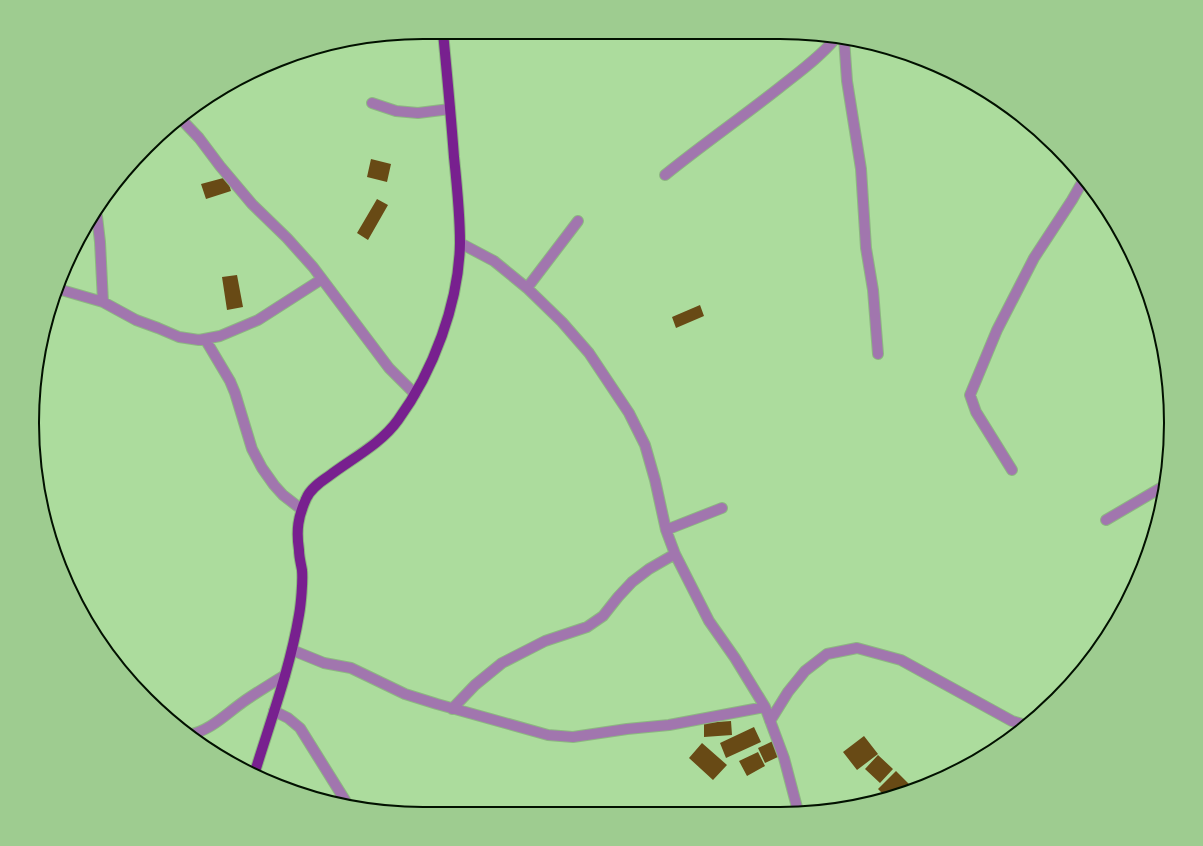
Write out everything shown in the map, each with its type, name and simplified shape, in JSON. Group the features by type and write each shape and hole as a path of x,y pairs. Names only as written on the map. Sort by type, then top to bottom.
{"main road":[{"path":"256,768 285,675 300,613 302,571 298,548 298,521 301,509 307,495 317,485 382,437 396,423 428,372 453,298 460,243 444,39"}],"street":[{"path":"665,175 803,69 832,42"},
{"path":"844,44 847,82 860,169 866,248 873,290 878,354"},
{"path":"372,103 396,110 418,113 450,109"},
{"path":"184,122 199,138 252,204 314,267 389,368 415,394"},
{"path":"1012,470 976,412 970,395 997,330 1034,258 1081,184"},
{"path":"98,219 102,302"},
{"path":"527,288 578,221"},
{"path":"460,243 494,261 527,288 562,322 589,353 629,413 645,445 655,480 666,530 675,554 709,621 735,658 765,707 784,758 797,806"},
{"path":"63,290 102,302 136,320 178,337 199,340 220,336 258,320 322,278"},
{"path":"205,339 230,381 252,449 262,468 283,495 301,509"},
{"path":"1106,520 1158,489"},
{"path":"666,530 722,508"},
{"path":"452,709 476,685 502,663 545,641 587,627 603,616 618,596 632,582 649,569 675,554"},
{"path":"770,721 788,692 805,671 827,654 857,648 901,660 1012,721 1020,723"},
{"path":"292,650 324,662 351,668 405,694 452,709 548,735 573,737 627,729 669,725 765,707"},
{"path":"197,733 218,722 242,702 285,675"},
{"path":"274,711 288,718 300,728 344,799"}],"building":[{"path":"371,159 391,164 387,182 367,177"},
{"path":"227,177 231,191 206,199 201,184"},
{"path":"377,199 388,205 368,240 357,233"},
{"path":"237,275 243,307 227,310 222,277"},
{"path":"700,305 704,316 676,328 672,317"},
{"path":"731,721 732,735 704,737 704,723"},
{"path":"754,727 761,742 726,758 720,743"},
{"path":"864,736 878,754 857,770 843,752"},
{"path":"773,741 780,756 765,763 758,748"},
{"path":"702,743 727,765 713,780 689,758"},
{"path":"758,752 765,766 747,776 739,761"},
{"path":"878,755 893,769 880,783 865,769"},
{"path":"896,771 910,785 882,793 878,789"}]}
